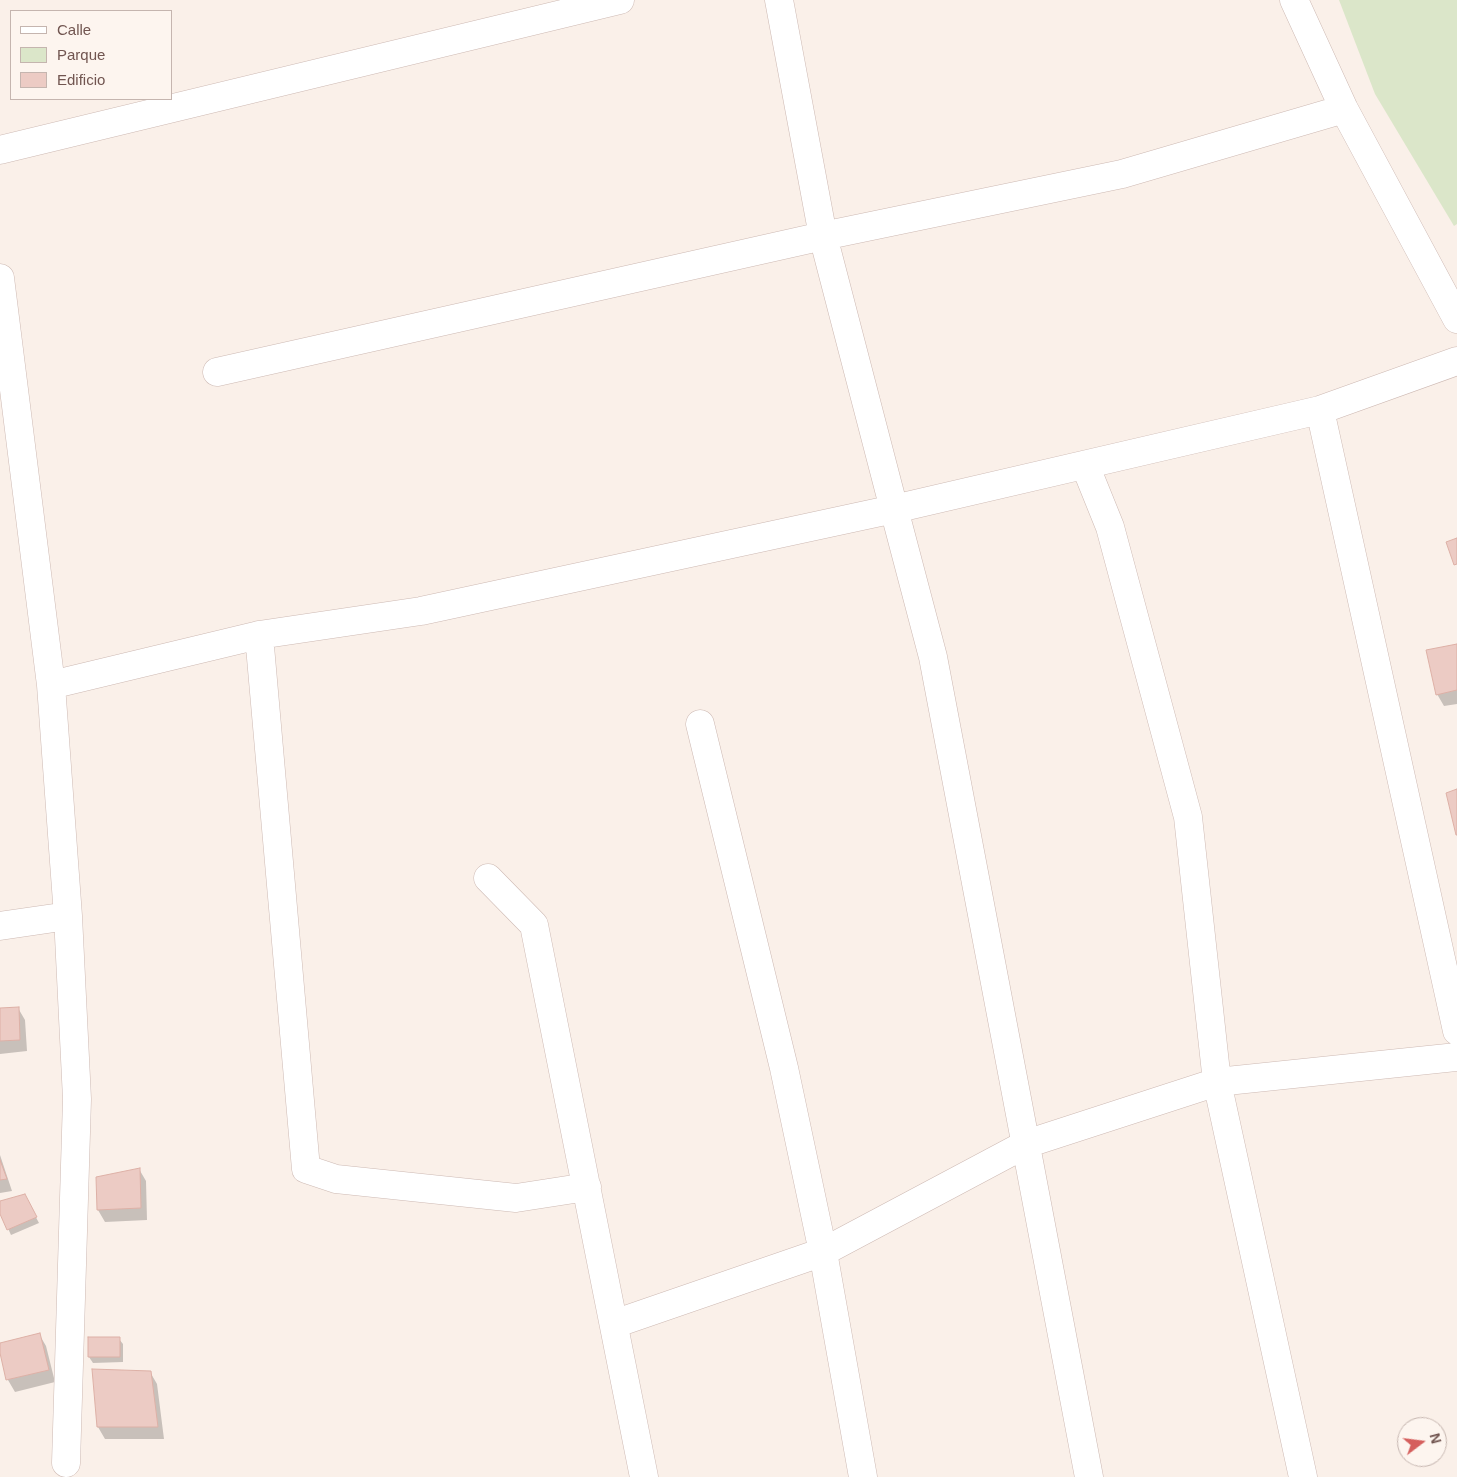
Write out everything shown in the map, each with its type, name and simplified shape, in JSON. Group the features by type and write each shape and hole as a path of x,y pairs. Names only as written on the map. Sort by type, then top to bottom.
{"street":[{"path":"0,150 620,0"},
{"path":"779,0 823,236 933,657 1089,1477"},
{"path":"1294,0 1344,109 1457,319"},
{"path":"217,372 823,236 1122,174 1344,109"},
{"path":"0,278 51,685 68,916 77,1099 66,1463"},
{"path":"51,685 258,635 421,611 894,509 1086,465 1320,410 1457,361"},
{"path":"1320,410 1457,1031"},
{"path":"1086,465 1110,527 1188,817 1217,1082 1303,1477"},
{"path":"258,635 306,1169 336,1179 516,1198 587,1187"},
{"path":"700,724 784,1068 823,1252 863,1477"},
{"path":"488,878 534,925 644,1477"},
{"path":"0,926 68,916"},
{"path":"614,1324 823,1252 1026,1144 1217,1082 1457,1057"}],"green space":[{"path":"1339,0 1457,0 1457,224 1454,226 1375,94"}],"building":[{"path":"1457,538 1457,564 1454,565 1446,542"},
{"path":"1457,644 1457,690 1436,695 1426,650"},
{"path":"1457,789 1457,835 1456,835 1446,793"},
{"path":"19,1007 20,1040 0,1041 0,1008"},
{"path":"0,1160 7,1179 0,1180"},
{"path":"140,1168 141,1208 97,1210 96,1177"},
{"path":"25,1194 37,1217 7,1230 0,1214 0,1201"},
{"path":"40,1333 49,1370 6,1380 0,1353 0,1343"},
{"path":"88,1337 120,1337 120,1357 88,1357"},
{"path":"92,1369 151,1371 158,1427 97,1427"}]}
